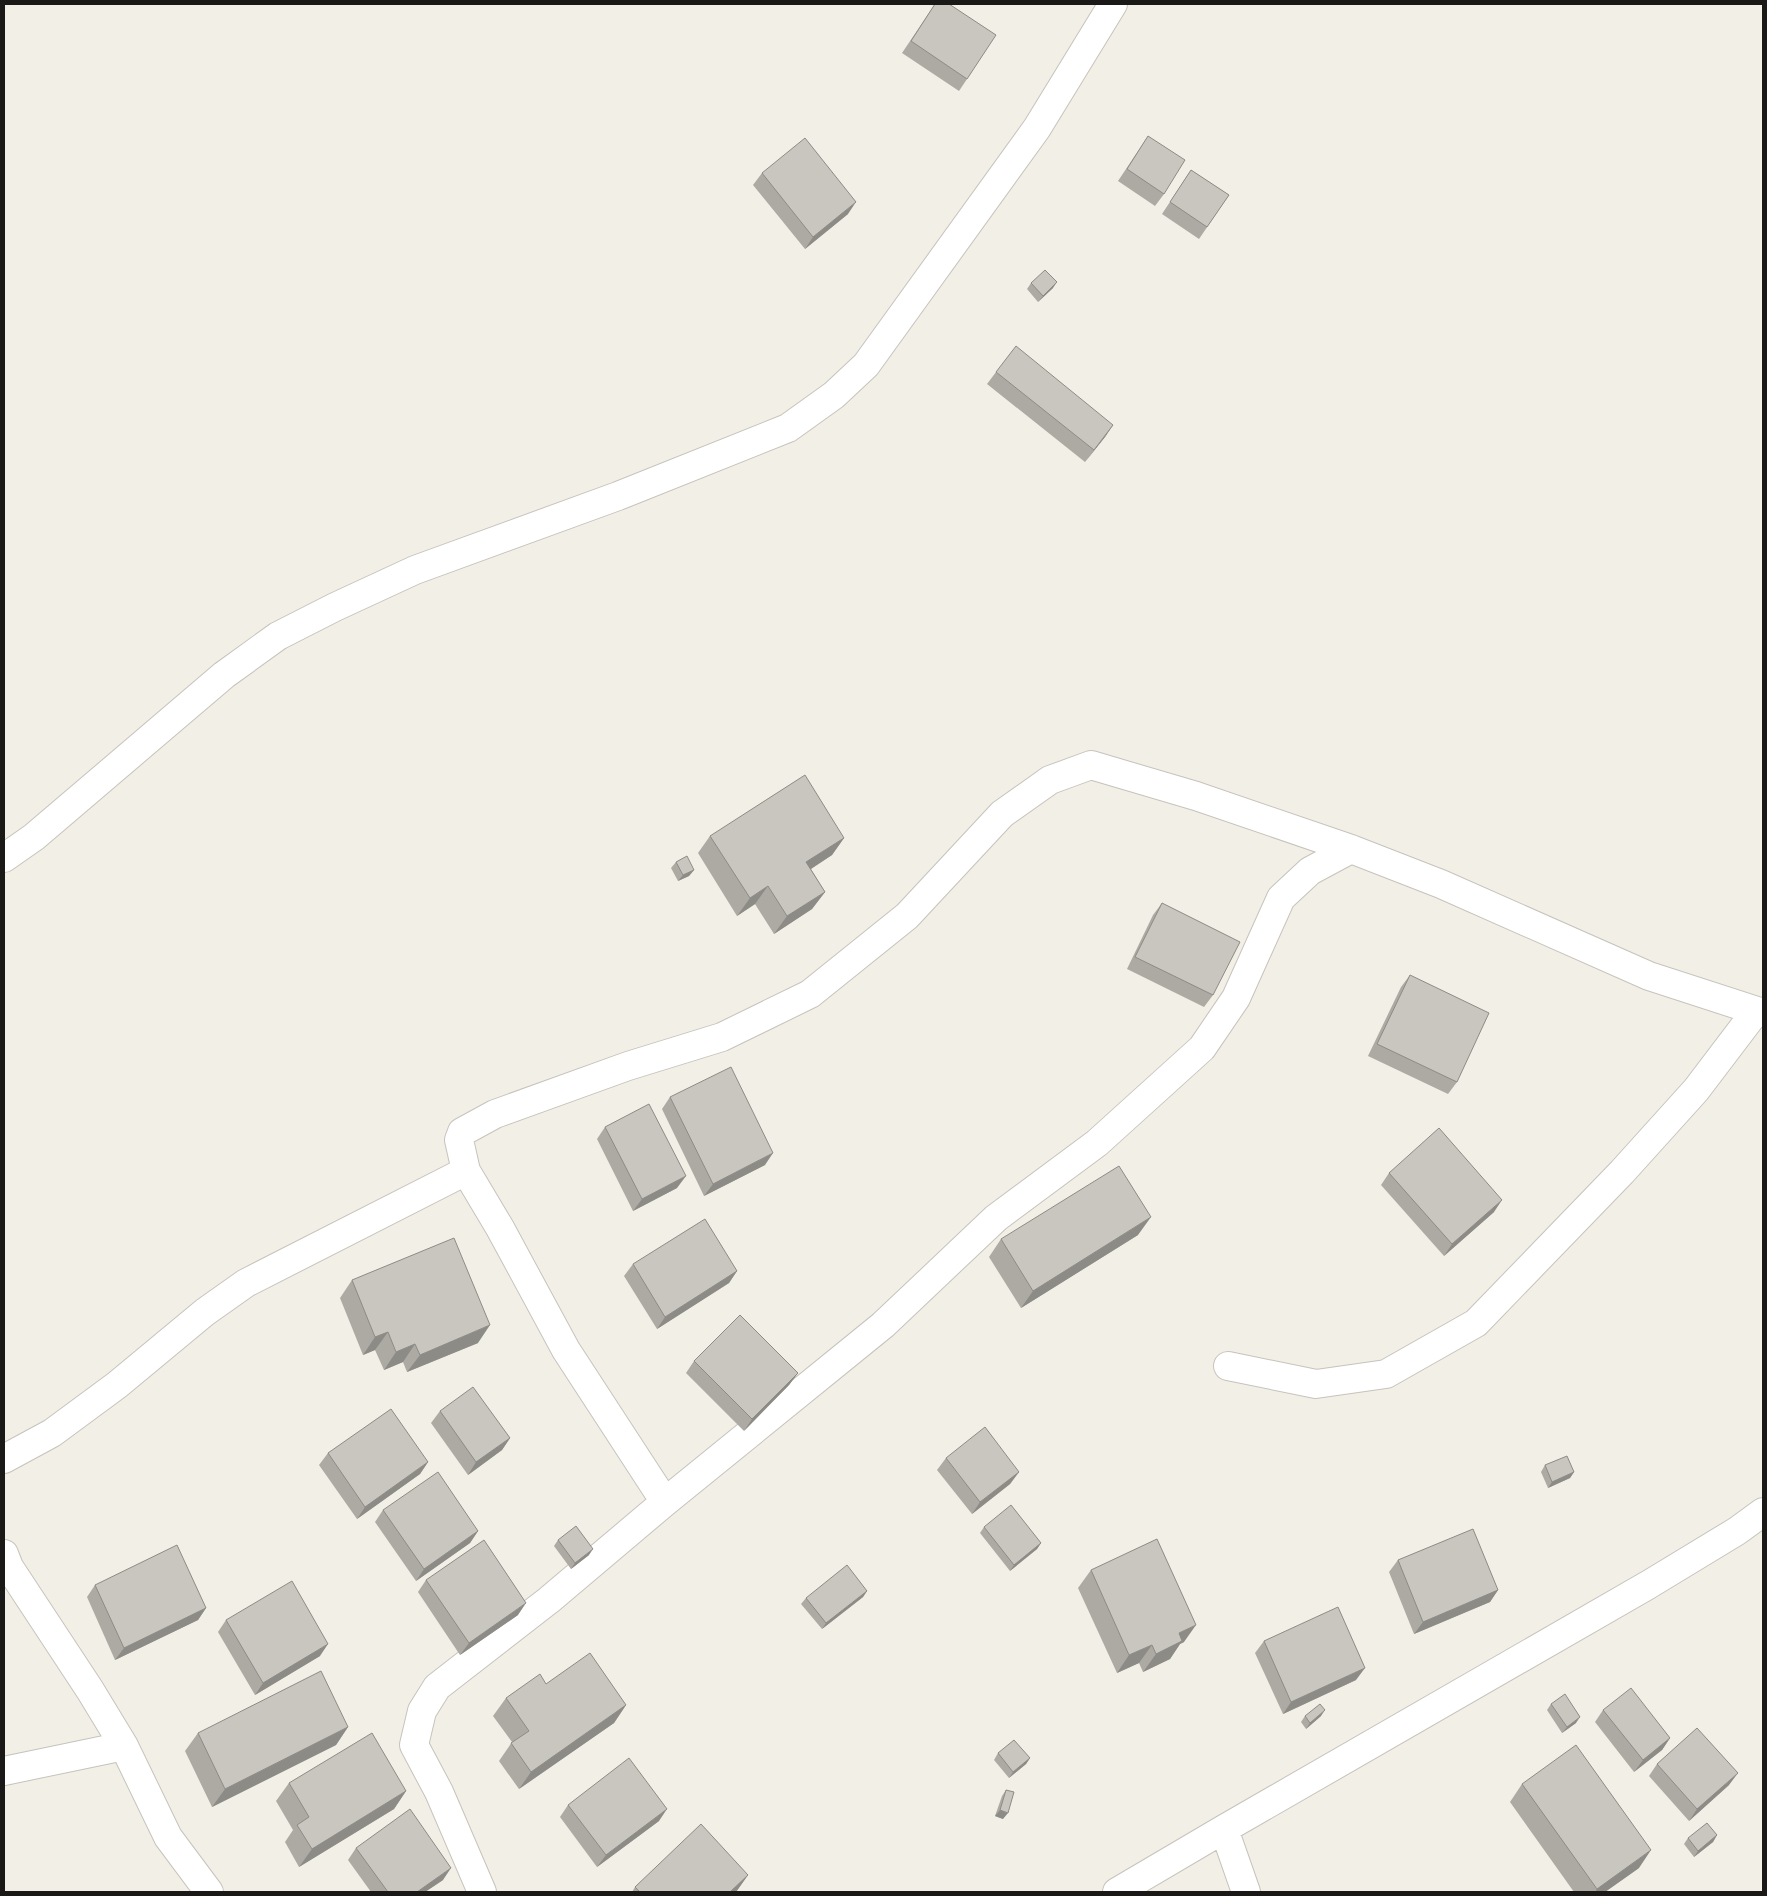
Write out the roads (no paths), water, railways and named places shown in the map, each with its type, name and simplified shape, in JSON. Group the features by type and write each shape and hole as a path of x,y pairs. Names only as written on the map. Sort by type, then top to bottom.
{"street":[{"path":"4,858 34,837 224,675 278,636 415,570 618,496 788,428 834,396 866,365 1037,128 1113,4"},
{"path":"665,1502 566,1350 500,1228 466,1172 459,1140 462,1132 495,1114 628,1066 722,1037 810,994 907,916 1002,814 1050,780 1091,765 1196,796 1351,849 1441,884 1649,976 1760,1012 1696,1090 1628,1166 1476,1324 1386,1374 1316,1384 1228,1366"},
{"path":"482,1892 439,1792 414,1745 422,1711 437,1687 550,1600 665,1502 882,1325 996,1218 1096,1144 1202,1048 1236,998 1281,898 1310,871 1351,849"},
{"path":"4,1459 52,1433 117,1385 205,1312 246,1283 466,1172"},
{"path":"1117,1892 1648,1585 1737,1532 1763,1512"},
{"path":"4,1554 9,1567 90,1690 124,1746 168,1837 209,1892"},
{"path":"4,1771 124,1746"},
{"path":"1224,1829 1246,1892"}]}
